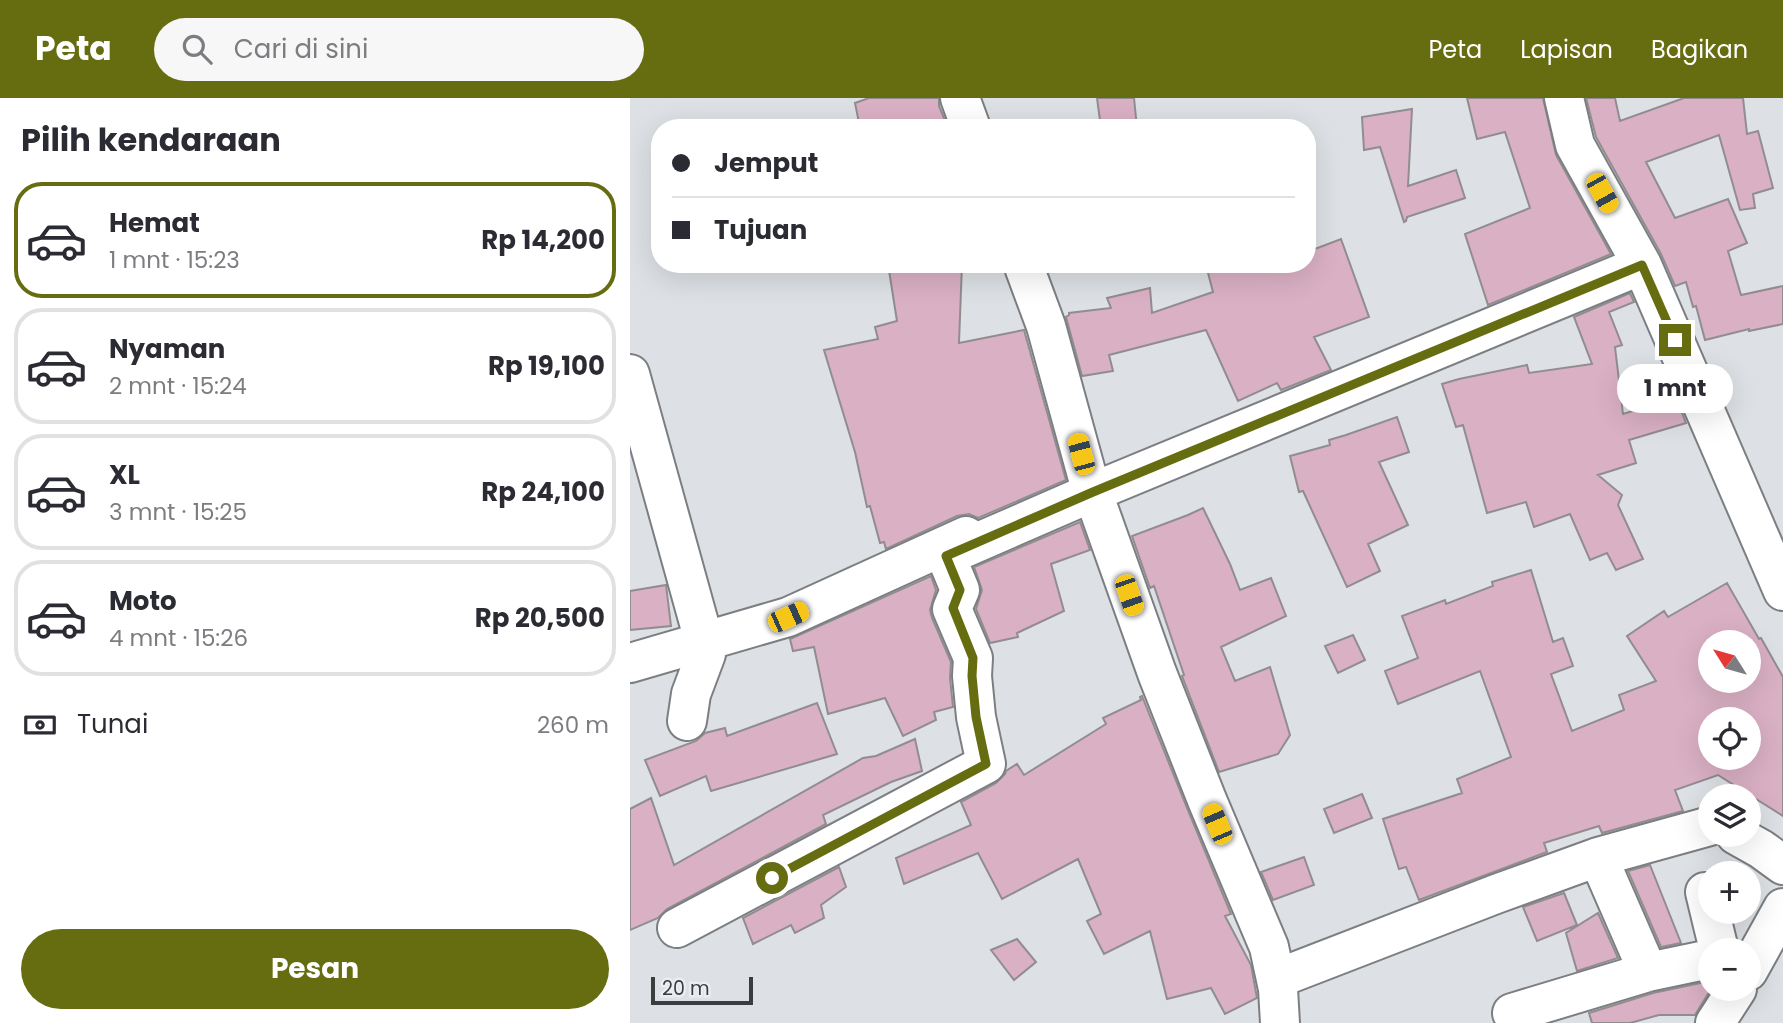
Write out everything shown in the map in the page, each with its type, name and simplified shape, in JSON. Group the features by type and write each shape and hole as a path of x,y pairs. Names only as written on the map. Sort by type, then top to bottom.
{"street":[{"path":"960,98 968,119"},
{"path":"1564,98 1575,145 1642,265 1783,591"},
{"path":"630,663 788,617 1091,486 1642,265"},
{"path":"1026,273 1046,326 1091,486 1157,673 1269,947 1278,989 1280,1023"},
{"path":"630,374 704,641 706,654 691,694 687,721"},
{"path":"677,928 986,764 976,717 973,658 953,608 960,590 946,556 1091,486"},
{"path":"1276,979 1496,894 1598,858 1698,829"},
{"path":"1757,847 1783,865"},
{"path":"1598,858 1648,972"},
{"path":"1761,948 1783,908"},
{"path":"1512,1013 1648,972 1698,962"},
{"path":"1714,1023 1729,1001"}],"building":[{"path":"869,98 939,98 944,119 858,119 855,103"},
{"path":"1097,98 1134,98 1136,119 1100,119"},
{"path":"1467,98 1543,98 1556,155 1611,254 1488,305 1465,234 1530,208 1505,132 1477,139"},
{"path":"1586,98 1615,98 1620,121 1684,98 1743,98 1747,134 1758,131 1773,188 1753,194 1755,208 1740,210 1719,135 1646,162 1675,218 1728,199 1747,243 1728,251 1741,295 1783,286 1783,324 1705,340 1686,282 1675,286 1661,254 1596,137"},
{"path":"1412,109 1408,186 1456,170 1465,198 1407,217 1404,222 1380,147 1364,150 1362,117"},
{"path":"1341,239 1369,317 1314,337 1331,370 1281,390 1277,383 1238,401 1206,330 1109,355 1113,371 1082,376 1066,317 1069,313 1111,308 1107,298 1150,288 1152,313 1213,292 1208,273 1316,273 1316,249"},
{"path":"889,273 962,273 959,343 1024,330 1066,480 978,518 969,514 957,516 886,549 884,542 880,543 870,506 867,507 855,452 824,350 878,339 875,327 897,321"},
{"path":"1630,293 1634,302 1609,312 1622,345 1615,347 1623,414 1676,398 1686,423 1629,440 1636,463 1598,475 1622,495 1618,505 1643,559 1616,570 1607,553 1590,560 1570,514 1534,527 1526,502 1487,513 1463,425 1456,427 1442,384 1527,365 1529,373 1592,364 1574,317"},
{"path":"1397,417 1409,452 1379,462 1408,525 1368,544 1380,571 1347,587 1303,491 1299,492 1290,456 1330,445 1329,440"},
{"path":"1203,508 1240,590 1271,578 1286,616 1221,647 1235,681 1270,667 1290,735 1278,754 1219,772 1182,676 1184,675 1154,586 1150,588 1132,536"},
{"path":"1080,522 1090,550 1051,564 1064,611 1017,633 1018,637 990,643 976,609 982,590 974,567"},
{"path":"1531,570 1553,642 1563,638 1573,666 1551,674 1572,731 1624,710 1619,695 1656,681 1627,636 1664,611 1668,617 1727,583 1754,630 1698,630 1698,693 1761,693 1761,638 1783,677 1783,816 1761,802 1761,784 1732,784 1718,775 1675,790 1683,811 1602,833 1599,826 1544,843 1547,852 1419,900 1406,867 1399,869 1383,819 1462,793 1457,779 1511,757 1480,671 1398,704 1385,671 1418,658 1402,616 1445,600 1446,604 1493,586 1492,582"},
{"path":"931,576 936,590 930,610 951,662 953,707 934,712 936,720 903,736 885,698 828,714 814,647 793,651 790,639"},
{"path":"666,585 671,626 630,630 630,591"},
{"path":"1353,635 1365,660 1338,673 1325,646"},
{"path":"1142,696 1231,914 1225,916 1251,965 1257,998 1225,1014 1211,988 1167,999 1150,931 1104,954 1087,921 1101,914 1078,859 1002,899 978,853 904,884 896,858 971,825 961,802 996,783 1006,771 1017,764 1024,775 1106,724 1103,718 1141,700"},
{"path":"817,703 837,754 711,791 706,776 660,796 645,760 696,741 705,733 725,728 727,736"},
{"path":"915,739 922,771 891,782 823,815 826,824 667,909 658,918 630,930 630,809 651,798 674,865 863,758 876,756"},
{"path":"1362,794 1372,818 1334,833 1324,809"},
{"path":"1304,857 1314,885 1273,900 1261,872"},
{"path":"1650,865 1681,943 1661,947 1628,871"},
{"path":"839,867 846,887 821,905 824,918 795,933 791,925 753,944 743,918"},
{"path":"1564,893 1577,925 1537,941 1523,907"},
{"path":"1598,913 1618,958 1577,971 1566,933"},
{"path":"1017,939 1036,962 1014,980 991,950"},
{"path":"1698,984 1698,1001 1704,1001 1695,1015 1659,1015 1630,1023 1592,1023 1589,1013 1653,993"}],"route":[{"path":"772,878 986,764 976,717 973,658 953,608 960,590 946,556 1093,492 1642,265 1675,340"}]}
